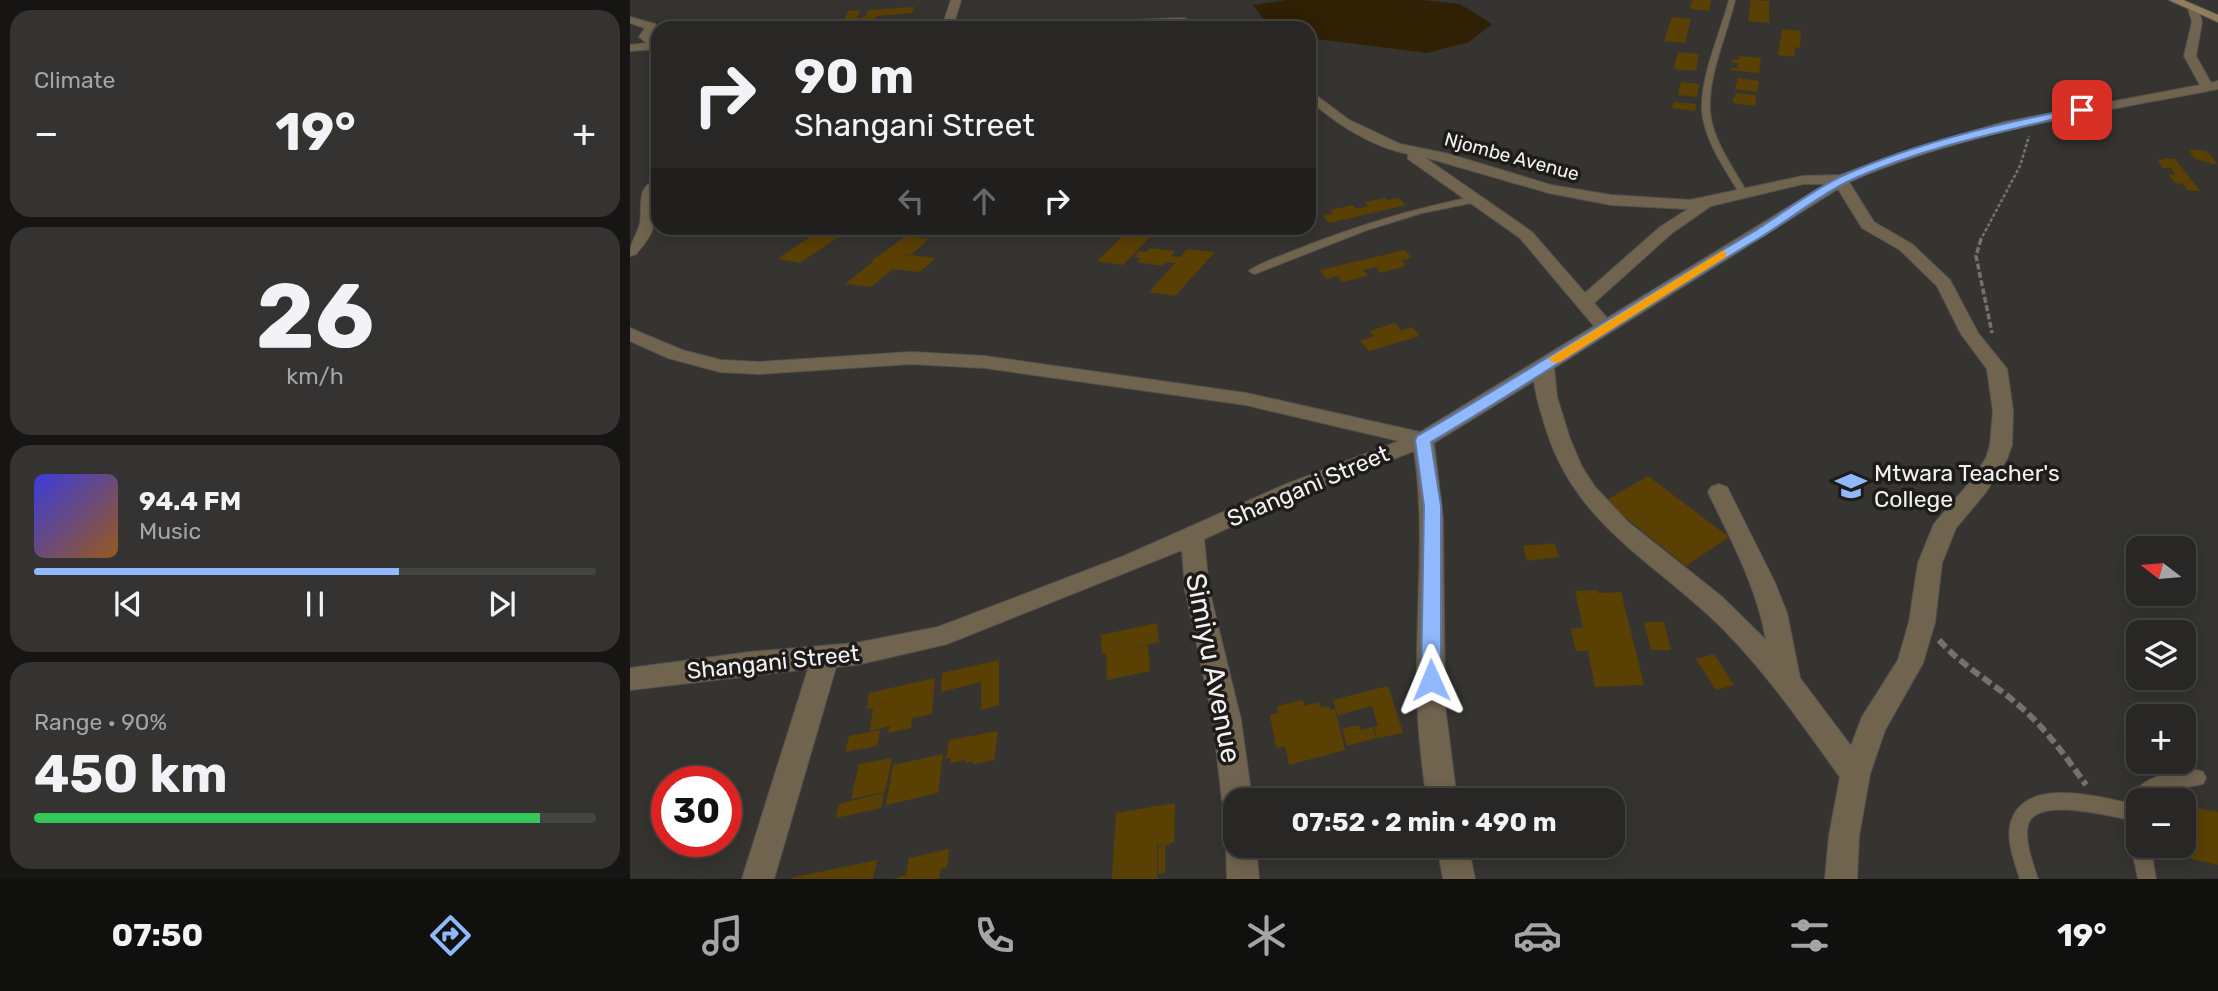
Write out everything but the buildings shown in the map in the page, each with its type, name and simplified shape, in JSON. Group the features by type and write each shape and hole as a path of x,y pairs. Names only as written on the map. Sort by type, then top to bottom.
{"street":[{"path":"950,21 956,0"},
{"path":"2174,0 2218,19"},
{"path":"2193,8 2197,22 2190,56 2212,86"},
{"path":"632,20 651,26 645,37 651,41"},
{"path":"630,48 651,46"},
{"name":"Shangani Street","path":"630,679 750,663 825,658 938,637 1058,593 1292,490 1423,440 1843,180 1917,152 2029,120 2212,86"},
{"name":"Njombe Avenue","path":"1316,100 1351,127 1403,149 1444,157 1560,191 1645,204 1711,202 1803,180 1843,180"},
{"path":"1403,149 1526,235 1605,327"},
{"path":"1841,879 1844,836 1855,774 1872,726 1910,663 1922,622 1930,563 1943,532 1954,512 1989,472 2001,445 2003,411 1997,369 1976,344 1937,274 1906,247 1868,225 1843,180"},
{"path":"630,251 647,226 645,203 646,196 651,191"},
{"path":"1584,303 1666,230 1711,202"},
{"path":"630,334 675,354 720,366 759,368 911,358 985,362 1246,399 1423,440 1432,506 1430,651 1435,757 1440,788"},
{"path":"1544,366 1543,379 1547,400 1564,450 1573,471 1592,499 1615,525 1712,603 1762,652 1855,774"},
{"path":"1719,492 1763,583 1774,613 1787,682"},
{"name":"Simiyu Avenue","path":"1192,535 1197,589 1227,720 1236,788"},
{"path":"758,879 825,658"},
{"path":"1242,858 1243,879"},
{"path":"1455,858 1460,879"}],"lane":[{"path":"1732,0 1719,43 1706,111 1714,134 1744,194"},
{"path":"1254,271 1315,245 1390,219 1478,199"},
{"path":"2147,788 2197,778"},
{"path":"2029,879 2019,826 2025,812 2043,802 2064,800 2126,811"},
{"path":"2143,858 2147,879"}],"path":[{"path":"1997,369 1989,310 1976,256 1982,233 2020,166 2029,138 2029,120"},
{"path":"1922,622 1948,652 2009,696 2029,715 2052,739 2100,807"}],"shaded area":[{"path":"1286,0 1422,0 1460,4 1492,24 1469,42 1427,53 1316,39 1316,21 1265,21 1253,5"}],"slow traffic":[{"path":"1555,359 1722,255"}],"place":[{"name":"Mtwara Teacher's College","path":"1851,486"}],"route":[{"path":"1431,680 1432,506 1423,440 1647,300 1779,222 1845,178 1917,152 2009,125 2082,110"}]}
